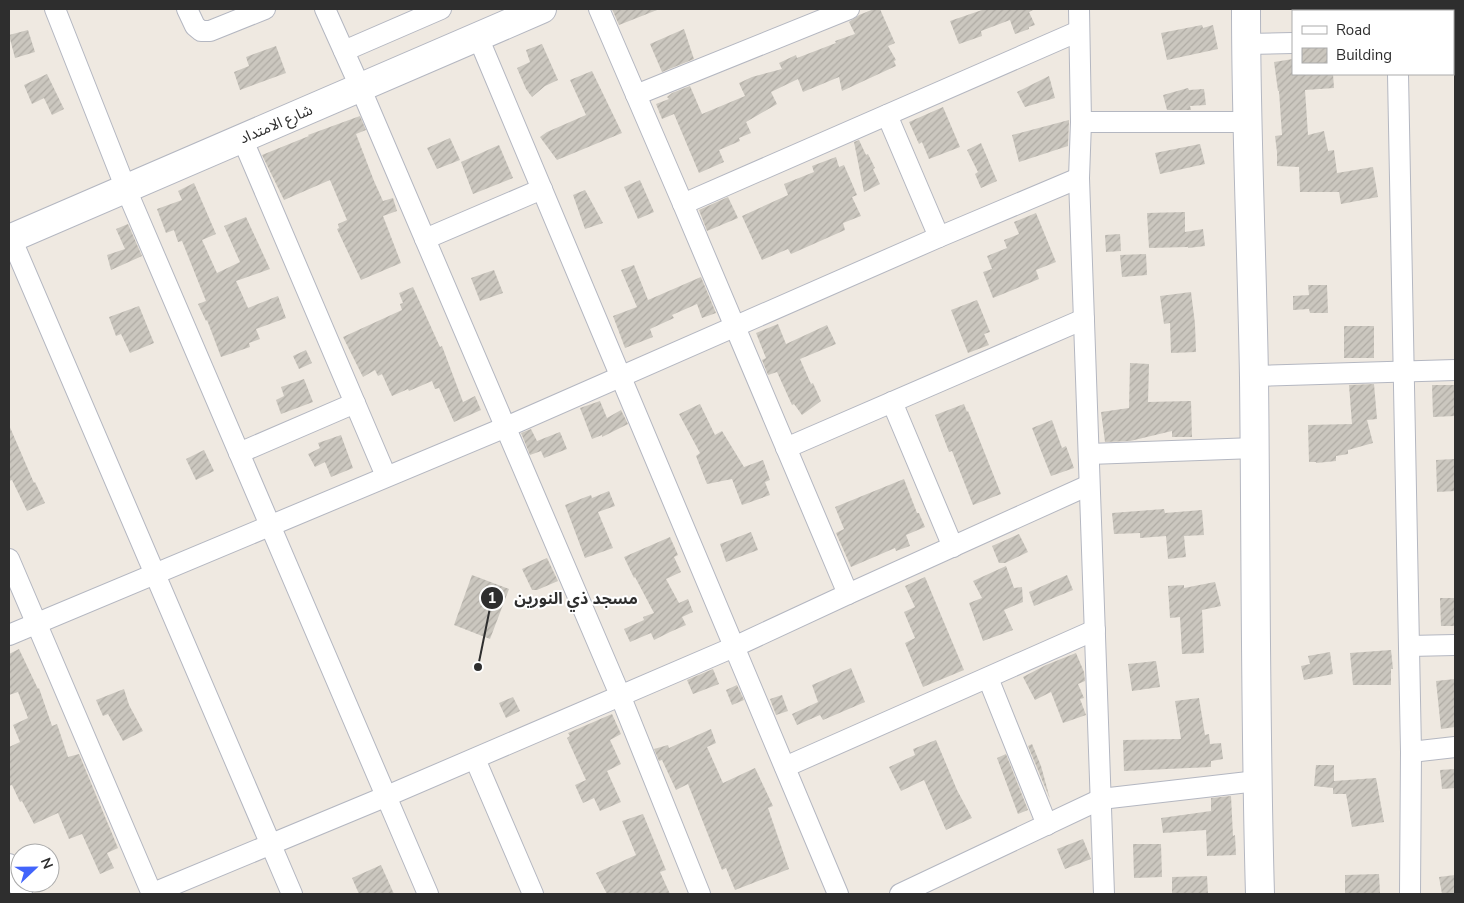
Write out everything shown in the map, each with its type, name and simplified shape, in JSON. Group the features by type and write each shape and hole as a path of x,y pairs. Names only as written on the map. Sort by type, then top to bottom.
{"street":[{"path":"54,9 126,189 428,894"},
{"path":"187,9 195,26 201,31 210,31 265,9"},
{"path":"325,9 620,695 700,894"},
{"path":"344,51 441,9"},
{"name":"شارع الامتداد","path":"10,238 542,9"},
{"path":"598,9 683,204 848,594"},
{"path":"636,95 809,16 849,9"},
{"path":"1079,9 1080,178 1104,894"},
{"path":"1246,9 1254,376 1257,781 1260,894"},
{"path":"683,204 1079,31"},
{"path":"478,37 838,894"},
{"path":"1246,44 1292,44"},
{"path":"1398,75 1412,752 1410,894"},
{"path":"887,115 939,237"},
{"path":"1081,122 1247,122"},
{"path":"242,138 386,476"},
{"path":"9,635 506,427 939,237 1080,178"},
{"path":"425,239 542,188"},
{"path":"10,238 292,894"},
{"path":"786,448 1084,319"},
{"path":"1254,376 1455,370"},
{"path":"892,402 953,547"},
{"path":"239,453 355,403"},
{"path":"1089,454 1254,448"},
{"path":"9,559 152,894 387,796 734,647 1090,485"},
{"path":"785,767 1095,630"},
{"path":"1409,646 1455,644"},
{"path":"988,678 1046,825"},
{"path":"1412,752 1455,747"},
{"path":"474,759 533,894"},
{"path":"900,894 1101,799 1257,781"},
{"path":"9,864 22,894"}],"building":[{"path":"612,9 657,9 657,10 619,25"},
{"path":"874,9 880,9 895,43 888,46 896,60 894,61 896,66 842,91 839,77 803,92 798,79 771,92 777,104 746,122 751,133 739,138 740,141 719,150 724,162 699,173 674,114 662,119 656,104 669,99 667,97 672,93 690,86 702,114 745,96 739,83 752,77 782,69 779,63 796,55 797,58 855,34 849,22 859,15"},
{"path":"985,9 1035,9 1029,12 1035,25 1015,34 1010,20 981,31 982,36 959,44 950,21"},
{"path":"1202,25 1203,28 1213,25 1218,49 1167,60 1161,33"},
{"path":"684,29 694,59 662,72 650,44"},
{"path":"28,30 35,52 15,58 9,35"},
{"path":"542,44 558,80 545,86 532,97 526,89 517,68 530,62 526,50"},
{"path":"276,46 286,73 240,90 234,72 249,66 246,57"},
{"path":"1292,59 1292,75 1333,75 1334,88 1305,90 1308,135 1324,131 1328,151 1334,150 1337,173 1373,167 1378,197 1341,204 1339,192 1300,192 1299,167 1277,166 1275,136 1282,135 1279,91 1274,62"},
{"path":"592,71 622,133 557,160 540,137 586,115 570,80"},
{"path":"47,74 64,109 52,115 44,98 32,104 24,85"},
{"path":"1049,76 1055,98 1025,107 1017,92"},
{"path":"1188,88 1189,90 1204,89 1206,105 1190,106 1191,110 1167,110 1163,95"},
{"path":"943,107 960,147 929,159 922,142 919,144 909,122"},
{"path":"360,116 366,130 356,134 374,181 383,201 393,198 397,211 383,216 401,263 361,280 337,229 339,228 338,224 347,220 330,180 284,200 262,155 308,135"},
{"path":"1069,120 1068,146 1019,162 1012,135"},
{"path":"450,138 460,160 437,169 427,148"},
{"path":"859,140 875,168 873,169 880,184 864,192 854,142"},
{"path":"981,143 997,181 981,188 975,174 978,172 967,150"},
{"path":"1200,144 1205,164 1160,174 1155,153"},
{"path":"499,145 513,178 473,194 461,162"},
{"path":"836,157 839,167 844,165 857,195 852,197 861,216 843,223 845,230 791,254 788,249 762,260 742,216 788,195 784,184 814,172 812,166"},
{"path":"640,180 654,212 638,219 624,187"},
{"path":"194,183 216,234 202,240 217,273 240,262 224,226 246,217 270,269 236,281 248,308 278,296 286,318 256,329 260,339 249,343 250,347 221,357 207,320 198,304 206,301 182,241 178,242 174,230 166,233 157,209 182,200 178,191"},
{"path":"585,190 603,223 585,229 573,195"},
{"path":"728,197 738,218 707,231 699,210"},
{"path":"1185,212 1185,232 1203,229 1205,246 1149,248 1147,213"},
{"path":"1036,213 1056,262 1036,270 1039,279 993,298 983,272 992,269 987,256 1007,248 1004,240 1019,234 1014,222"},
{"path":"128,224 142,256 111,270 107,255 125,249 116,229"},
{"path":"1120,234 1121,251 1106,252 1105,235"},
{"path":"1146,254 1147,275 1122,277 1120,255"},
{"path":"634,265 648,300 701,277 716,313 702,318 697,304 672,315 674,318 650,329 653,337 625,348 613,316 637,307 621,270"},
{"path":"494,270 503,293 480,301 471,278"},
{"path":"1308,285 1327,285 1328,313 1310,313 1309,309 1293,310 1293,296 1309,295"},
{"path":"413,287 440,347 442,346 463,402 475,396 481,410 454,422 439,388 435,389 432,381 392,396 382,374 378,376 375,370 363,377 343,337 402,310 400,304 403,303 399,293"},
{"path":"1191,292 1196,352 1171,353 1170,323 1164,324 1160,296"},
{"path":"977,300 990,332 984,334 989,345 968,353 951,310"},
{"path":"139,306 154,343 130,353 121,334 116,336 109,317"},
{"path":"778,324 786,344 827,325 836,344 800,359 821,401 802,415 794,404 792,405 777,372 768,375 762,360 766,358 756,333"},
{"path":"1344,326 1374,326 1374,358 1344,358"},
{"path":"306,350 312,363 299,369 293,356"},
{"path":"1130,363 1149,364 1148,402 1191,401 1192,437 1172,437 1172,431 1130,441 1105,442 1101,412 1129,408"},
{"path":"304,379 313,402 281,414 276,400 284,396 281,387"},
{"path":"1374,384 1377,419 1367,420 1373,443 1348,450 1348,454 1336,456 1336,461 1309,462 1308,425 1352,424 1349,385"},
{"path":"1432,385 1455,385 1455,416 1433,417"},
{"path":"600,401 607,418 621,410 628,424 602,437 602,435 592,439 580,408"},
{"path":"700,404 715,435 722,431 744,467 763,460 770,480 765,482 770,495 742,505 732,479 707,484 696,456 700,453 679,414"},
{"path":"964,404 1001,494 973,505 952,451 949,452 935,415"},
{"path":"1052,420 1062,448 1066,446 1074,468 1051,476 1032,428"},
{"path":"9,425 34,483 45,503 27,511 12,480 9,481"},
{"path":"531,429 537,441 560,432 567,449 544,458 541,451 530,455 521,433"},
{"path":"341,435 353,468 331,477 325,462 315,467 308,454 320,448 318,443"},
{"path":"204,450 214,471 196,480 186,459"},
{"path":"1455,459 1455,491 1437,492 1436,460"},
{"path":"904,479 917,513 919,513 925,527 906,535 910,546 896,551 895,548 851,567 836,533 844,529 835,507"},
{"path":"609,491 615,506 598,512 613,548 585,558 565,505 591,495 592,498"},
{"path":"1164,509 1165,513 1202,510 1204,535 1184,536 1186,557 1168,559 1166,536 1140,538 1140,533 1114,534 1112,513"},
{"path":"751,532 758,550 726,562 720,544"},
{"path":"1019,534 1028,552 1005,563 999,563 992,546"},
{"path":"670,537 678,555 674,557 681,572 666,579 679,603 688,599 693,612 682,617 686,625 654,640 651,633 630,642 624,629 644,620 643,617 654,613 624,557"},
{"path":"547,558 558,581 537,590 532,590 522,569"},
{"path":"1006,566 1014,588 1022,587 1023,602 1004,610 1013,630 983,641 969,603 982,598 973,581"},
{"path":"472,575 509,589 490,639 454,625"},
{"path":"1067,575 1073,590 1034,606 1029,592"},
{"path":"925,577 964,670 923,687 905,643 915,638 904,612 915,607 905,586"},
{"path":"1215,582 1221,606 1202,610 1204,653 1182,654 1180,617 1170,618 1168,586 1184,585 1184,588"},
{"path":"1440,598 1455,598 1455,626 1441,626"},
{"path":"19,649 39,688 52,726 57,724 68,757 79,754 118,848 107,853 114,868 100,874 82,834 69,839 58,813 34,824 12,785 9,786 9,747 20,742 13,725 28,718 18,692 9,695 9,654"},
{"path":"1391,650 1393,669 1391,669 1391,685 1353,685 1350,653"},
{"path":"1330,652 1333,674 1304,680 1301,666 1310,664 1308,656"},
{"path":"1076,653 1084,672 1085,681 1078,684 1084,698 1080,699 1086,715 1063,723 1051,692 1035,700 1023,677"},
{"path":"1156,661 1160,687 1132,691 1128,664"},
{"path":"851,668 865,702 823,720 820,715 797,725 792,714 818,702 812,685"},
{"path":"713,669 719,684 693,694 687,680"},
{"path":"1455,679 1455,727 1441,729 1436,681"},
{"path":"737,685 744,700 732,705 726,690"},
{"path":"124,689 129,705 143,731 123,741 108,714 103,716 96,700"},
{"path":"782,695 788,711 776,715 770,699"},
{"path":"513,697 520,711 506,718 499,703"},
{"path":"1199,698 1205,735 1209,734 1210,744 1221,743 1223,759 1211,761 1211,767 1124,771 1123,740 1181,739 1175,701"},
{"path":"612,714 621,734 610,740 621,764 607,771 621,802 600,811 594,798 583,803 575,785 586,780 567,738 570,736 568,733"},
{"path":"711,729 716,743 707,747 723,783 755,768 773,806 768,808 789,869 735,890 726,868 722,870 688,784 676,790 662,760 659,761 654,749 668,745 669,748"},
{"path":"936,740 957,790 972,818 946,830 924,780 901,791 889,767 915,755 913,749"},
{"path":"1032,744 1041,766 1050,799 1028,746"},
{"path":"1006,754 1028,810 1018,814 997,758"},
{"path":"1316,765 1334,765 1334,781 1376,778 1384,822 1352,827 1346,794 1333,794 1333,788 1314,786"},
{"path":"1455,769 1455,788 1442,789 1440,770"},
{"path":"1231,796 1236,855 1207,856 1206,830 1163,833 1161,818 1211,811 1211,798"},
{"path":"643,814 666,870 660,872 670,894 607,894 596,873 636,855 622,821"},
{"path":"1083,839 1091,859 1065,869 1057,849"},
{"path":"1133,844 1161,844 1162,877 1134,878"},
{"path":"381,865 394,894 359,894 352,878"},
{"path":"1379,874 1380,894 1345,894 1345,875"},
{"path":"1455,875 1455,894 1442,894 1439,877"},
{"path":"1207,876 1208,894 1172,894 1172,877"}],"place":[{"name":"مسجد ذي النورين","path":"478,667"}]}
